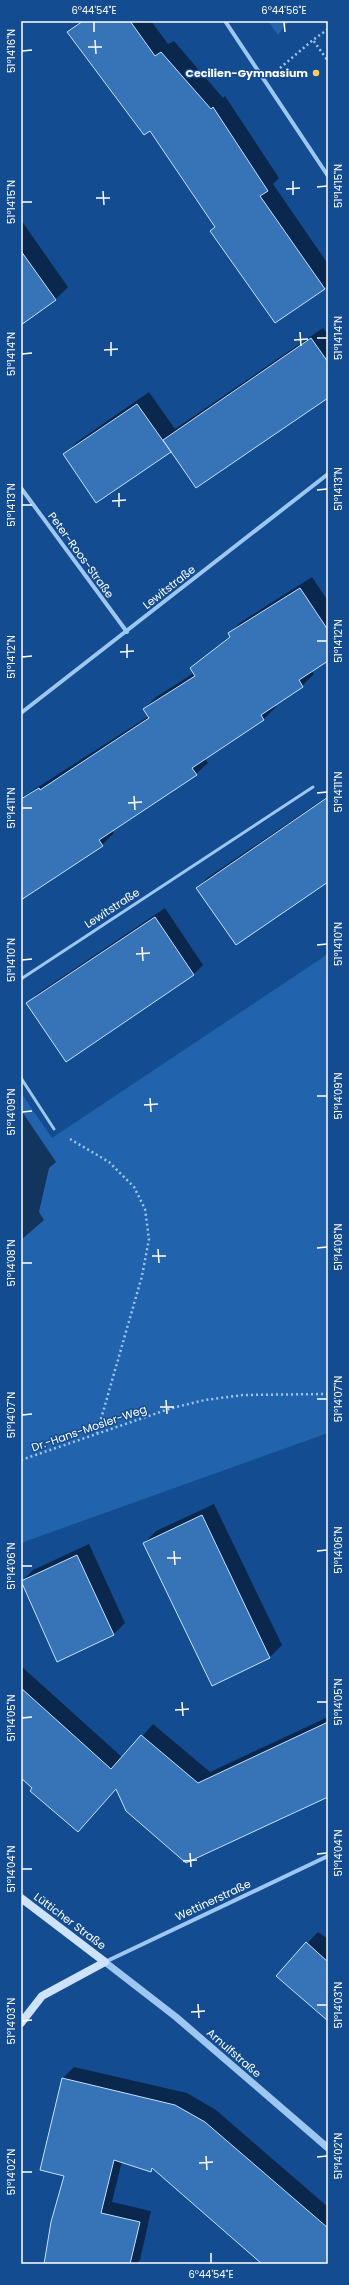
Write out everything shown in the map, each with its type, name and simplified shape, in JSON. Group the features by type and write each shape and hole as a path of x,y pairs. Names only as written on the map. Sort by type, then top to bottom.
{"main road":[{"name":"Lütticher Straße","path":"21,1898 105,1962"},
{"path":"21,2023 42,1996 105,1962"}],"street":[{"path":"225,21 265,79 328,176"},
{"name":"Lewitstraße","path":"21,713 127,632 328,474"},
{"name":"Peter-Roos-Straße","path":"21,488 127,632"},
{"name":"Wettinerstraße","path":"105,1962 328,1856"},
{"name":"Arnulfstraße","path":"105,1962 176,2017 328,2148"}],"lane":[{"name":"Lewitstraße","path":"21,979 313,787"},
{"path":"21,1078 54,1129"}],"path":[{"path":"265,79 294,58 313,40 328,29"},
{"path":"313,40 328,61"},
{"path":"54,1129 109,1162 134,1187 146,1209 149,1239 142,1276 97,1433"},
{"name":"Dr.-Hans-Mosler-Weg","path":"21,1460 172,1408 206,1400 243,1395 328,1394"}],"shaded area":[{"path":"268,21 289,21 278,35"},
{"path":"328,954 328,1433 21,1543 21,1093 52,1138"}],"building":[{"path":"83,21 130,21 155,56 161,52 211,109 213,107 268,191 260,196 325,289 275,323 210,231 215,227 150,131 144,135 67,32"},
{"path":"21,251 56,300 21,325"},
{"path":"311,338 328,362 328,398 196,488 163,440"},
{"path":"137,404 171,452 96,503 63,454"},
{"path":"300,588 328,630 328,661 299,680 303,687 261,715 264,720 192,768 197,775 99,840 103,846 21,900 21,799 39,788 40,790 149,718 143,709 195,676 190,668 230,637 228,633"},
{"path":"328,797 328,882 236,945 196,888"},
{"path":"155,917 194,975 66,1062 26,1003"},
{"path":"202,1515 270,1658 212,1686 143,1543"},
{"path":"77,1555 114,1635 57,1662 21,1581"},
{"path":"21,1688 111,1769 141,1735 198,1783 328,1722 328,1797 186,1863 126,1811 116,1789 78,1832 30,1791 32,1788 21,1778"},
{"path":"306,1942 328,1962 328,2021 276,1976"},
{"path":"62,2078 175,2105 205,2122 328,2228 328,2264 262,2264 152,2168 151,2172 114,2160 101,2213 140,2222 130,2264 44,2264 51,2222 64,2176 40,2170"}],"place":[{"name":"Cecilien-Gymnasium","path":"316,73"}]}
